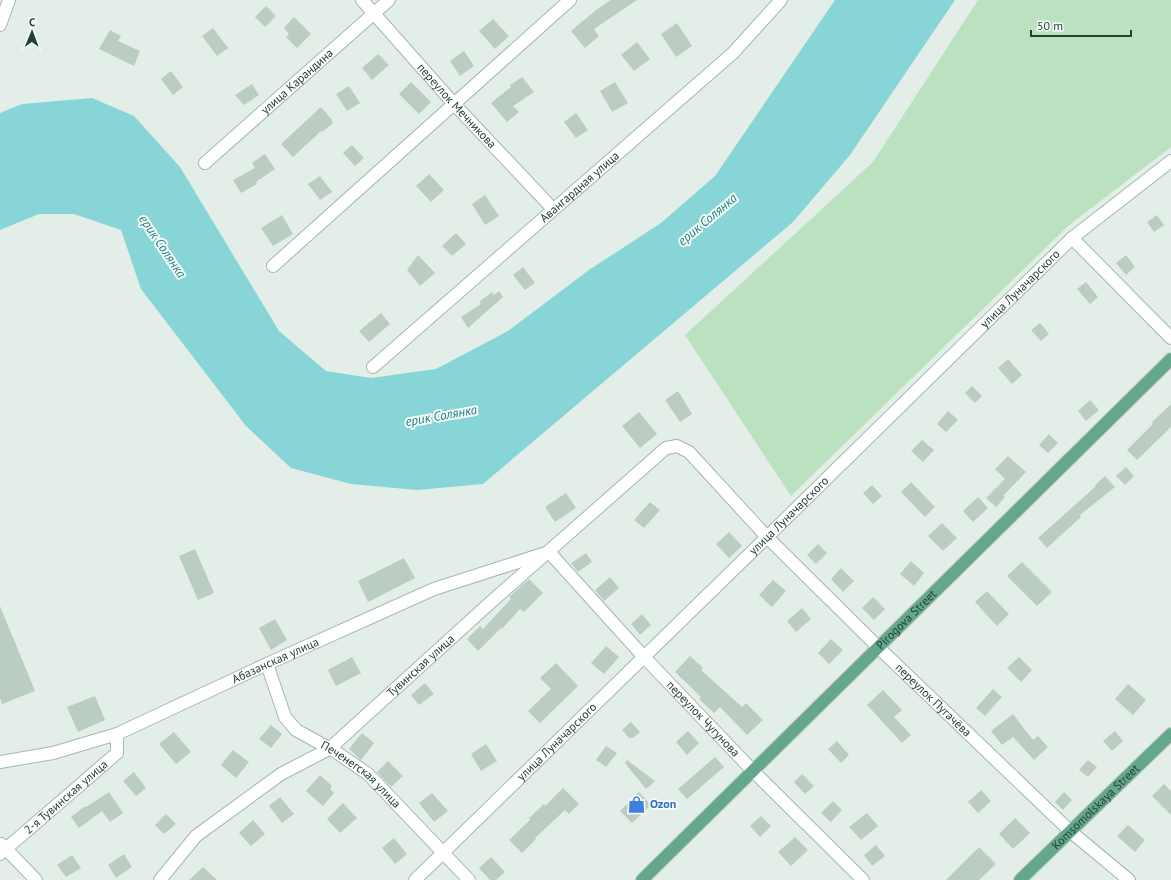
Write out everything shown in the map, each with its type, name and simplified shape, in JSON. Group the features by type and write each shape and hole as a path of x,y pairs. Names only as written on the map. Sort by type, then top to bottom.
{"main road":[{"name":"Pirogova Street","path":"642,880 1171,359"},
{"name":"Komsomolskaya Street","path":"1020,880 1171,734"}],"street":[{"path":"0,25 9,0"},
{"name":"переулок Мечникова","path":"362,0 454,104 553,209"},
{"name":"улица Карандина","path":"205,164 389,0"},
{"path":"273,266 570,0"},
{"name":"Авангардная улица","path":"373,368 733,53 781,0"},
{"name":"улица Луначарского","path":"415,880 1072,238 1171,161"},
{"path":"1072,238 1171,338"},
{"name":"переулок Пугачёва","path":"677,446 689,452 767,537 879,648 1070,831 1129,880"},
{"name":"Тувинская улица","path":"160,880 196,836 281,774 329,748 491,602 666,448 677,446"},
{"name":"переулок Чугунова","path":"548,552 644,657 753,771 864,880"},
{"name":"Абазанская улица","path":"0,762 53,753 118,734 267,664 434,589 548,552"},
{"name":"Печенегская улица","path":"267,664 285,716 296,730 329,748 368,774 469,880"},
{"name":"2-я Тувинская улица","path":"2,849 117,753 118,734"},
{"path":"2,849 36,880"}],"green space":[{"path":"978,0 1171,0 1171,147 1068,226 791,496 685,335 873,162"}],"water":[{"name":"ерик Солянка","path":"835,0 955,0 850,155 793,222 483,484 417,490 351,484 291,468 246,426 141,289 121,230 74,214 39,214 0,230 0,113 22,104 92,98 134,116 180,167 279,331 326,371 371,378 436,369 508,331 589,270 661,223 715,176"}],"building":[{"path":"611,0 637,0 594,29 599,36 585,48 571,31 596,10"},
{"path":"266,6 276,16 265,27 255,17"},
{"path":"294,17 311,34 297,48 286,37 289,34 284,28"},
{"path":"493,19 509,36 495,49 479,31"},
{"path":"677,23 692,46 676,57 661,34"},
{"path":"213,28 228,48 217,56 202,36"},
{"path":"110,30 121,36 118,41 140,51 134,66 99,49"},
{"path":"637,42 650,59 634,71 621,55"},
{"path":"464,51 474,66 460,76 450,61"},
{"path":"378,54 389,65 372,80 362,68"},
{"path":"171,71 183,87 173,95 161,79"},
{"path":"522,77 534,92 513,106 519,112 507,122 491,103 511,87 510,85"},
{"path":"411,82 431,102 419,114 399,94"},
{"path":"615,82 628,103 612,112 600,91"},
{"path":"252,84 259,95 244,105 235,95"},
{"path":"349,86 360,103 347,111 336,94"},
{"path":"321,107 332,120 332,124 322,132 321,131 293,157 281,144"},
{"path":"576,113 588,130 576,138 564,122"},
{"path":"352,145 364,158 355,166 343,153"},
{"path":"265,154 275,169 256,182 257,184 241,193 233,180 255,168 252,163"},
{"path":"429,174 444,190 431,202 416,186"},
{"path":"320,176 332,192 320,200 308,184"},
{"path":"485,195 499,216 485,225 472,204"},
{"path":"282,215 293,234 273,246 261,228"},
{"path":"1157,215 1164,225 1154,232 1147,222"},
{"path":"456,233 466,244 452,256 442,246"},
{"path":"418,255 435,273 420,286 407,270"},
{"path":"1126,255 1135,267 1126,275 1116,263"},
{"path":"523,267 535,283 525,290 513,275"},
{"path":"1086,282 1098,297 1090,304 1077,289"},
{"path":"499,291 503,297 468,328 461,317 481,304 479,302 492,292 494,295"},
{"path":"381,313 390,324 369,342 359,331"},
{"path":"1040,323 1049,334 1041,341 1031,330"},
{"path":"1008,359 1022,375 1012,384 998,368"},
{"path":"972,386 982,396 975,403 965,393"},
{"path":"678,391 692,414 680,422 665,400"},
{"path":"1090,400 1099,410 1086,421 1078,411"},
{"path":"1171,404 1171,427 1137,460 1127,450 1153,424 1152,422"},
{"path":"948,411 958,420 946,432 937,424"},
{"path":"639,412 657,434 640,448 622,426"},
{"path":"1049,434 1058,443 1048,453 1039,445"},
{"path":"922,440 934,450 923,462 911,451"},
{"path":"1008,456 1026,472 1003,496 1005,497 996,507 986,498 1005,479 995,469"},
{"path":"1126,467 1134,476 1125,485 1116,476"},
{"path":"1105,476 1115,487 1080,515 1081,517 1047,548 1038,538 1096,486 1095,485"},
{"path":"911,482 935,507 925,517 901,492"},
{"path":"872,485 882,496 873,504 863,493"},
{"path":"566,493 576,508 555,522 545,507"},
{"path":"978,497 988,508 973,522 963,511"},
{"path":"650,502 660,510 644,528 634,520"},
{"path":"942,523 957,538 943,551 928,536"},
{"path":"729,532 742,546 729,558 716,544"},
{"path":"818,544 827,553 816,564 807,555"},
{"path":"195,549 214,593 198,600 179,556"},
{"path":"586,553 592,562 578,572 571,563"},
{"path":"404,558 415,578 368,602 358,581"},
{"path":"911,561 924,573 914,586 900,574"},
{"path":"1022,562 1052,592 1037,606 1007,576"},
{"path":"841,568 854,581 843,592 831,579"},
{"path":"610,577 619,588 604,601 595,590"},
{"path":"529,579 543,593 524,612 520,609 502,629 501,628 478,651 467,639 480,626 483,629 511,599 509,597"},
{"path":"773,580 786,591 772,607 759,595"},
{"path":"987,591 1009,614 997,626 975,602"},
{"path":"873,597 885,609 874,620 862,608"},
{"path":"0,606 35,691 2,704 0,698"},
{"path":"802,608 811,619 796,632 787,621"},
{"path":"642,614 651,625 640,635 631,624"},
{"path":"275,619 287,640 271,650 259,628"},
{"path":"831,639 843,650 829,664 818,653"},
{"path":"606,646 619,657 604,674 591,663"},
{"path":"690,656 703,668 701,670 742,707 746,703 763,720 747,735 720,707 714,713 699,699 701,697 675,672"},
{"path":"352,657 361,673 336,686 328,670"},
{"path":"1019,657 1032,670 1021,682 1007,668"},
{"path":"556,663 578,686 540,723 528,711 551,689 540,678"},
{"path":"425,683 434,694 419,705 411,695"},
{"path":"1128,684 1146,700 1133,715 1115,699"},
{"path":"993,689 1002,697 985,716 976,708"},
{"path":"883,690 902,710 894,717 911,735 902,743 867,705"},
{"path":"95,696 105,720 78,732 67,707"},
{"path":"1013,714 1033,740 1038,736 1048,747 1034,760 1013,737 1002,745 991,731"},
{"path":"631,722 640,732 633,738 629,738 622,730"},
{"path":"271,725 282,734 271,748 259,739"},
{"path":"688,731 699,743 687,755 676,742"},
{"path":"1115,731 1123,741 1112,751 1103,741"},
{"path":"174,732 191,752 176,764 159,744"},
{"path":"362,733 374,743 361,760 349,749"},
{"path":"837,741 849,755 841,763 828,749"},
{"path":"486,744 497,761 481,771 471,754"},
{"path":"606,746 617,753 606,767 596,760"},
{"path":"233,750 249,762 236,778 221,765"},
{"path":"715,757 724,767 687,799 678,789"},
{"path":"627,760 655,781 646,789 625,763"},
{"path":"1088,760 1097,767 1088,777 1079,770"},
{"path":"388,761 403,776 391,787 377,772"},
{"path":"134,772 146,788 136,796 123,781"},
{"path":"802,774 814,786 805,794 794,782"},
{"path":"320,775 332,786 330,789 334,793 323,806 306,791"},
{"path":"1164,784 1171,791 1171,815 1152,796"},
{"path":"563,788 579,804 569,814 565,810 535,838 536,839 522,853 509,840 530,820 529,818 544,804 545,806"},
{"path":"981,790 991,801 978,813 968,802"},
{"path":"109,792 123,813 110,822 102,811 79,828 71,817 85,806 86,807"},
{"path":"639,792 651,805 632,823 620,811"},
{"path":"1064,792 1072,800 1063,810 1055,802"},
{"path":"432,793 448,811 434,822 419,803"},
{"path":"280,797 294,814 282,823 269,806"},
{"path":"833,801 842,810 831,822 821,813"},
{"path":"343,803 357,818 340,833 327,819"},
{"path":"867,813 878,826 861,840 849,827"},
{"path":"166,814 176,824 164,834 155,825"},
{"path":"761,816 771,826 760,837 750,826"},
{"path":"1015,818 1030,833 1013,849 999,834"},
{"path":"253,820 265,834 251,846 239,833"},
{"path":"1128,825 1145,840 1135,852 1117,836"},
{"path":"795,837 808,850 791,866 778,852"},
{"path":"394,838 407,854 395,864 382,848"},
{"path":"876,845 885,856 872,866 864,855"},
{"path":"979,847 996,864 979,880 946,880"},
{"path":"124,854 132,867 116,878 108,865"},
{"path":"72,855 81,868 66,877 57,865"},
{"path":"491,857 505,872 496,880 490,880 479,868"},
{"path":"203,867 217,880 189,880"}],"place":[{"name":"Ozon","path":"637,804"}]}
